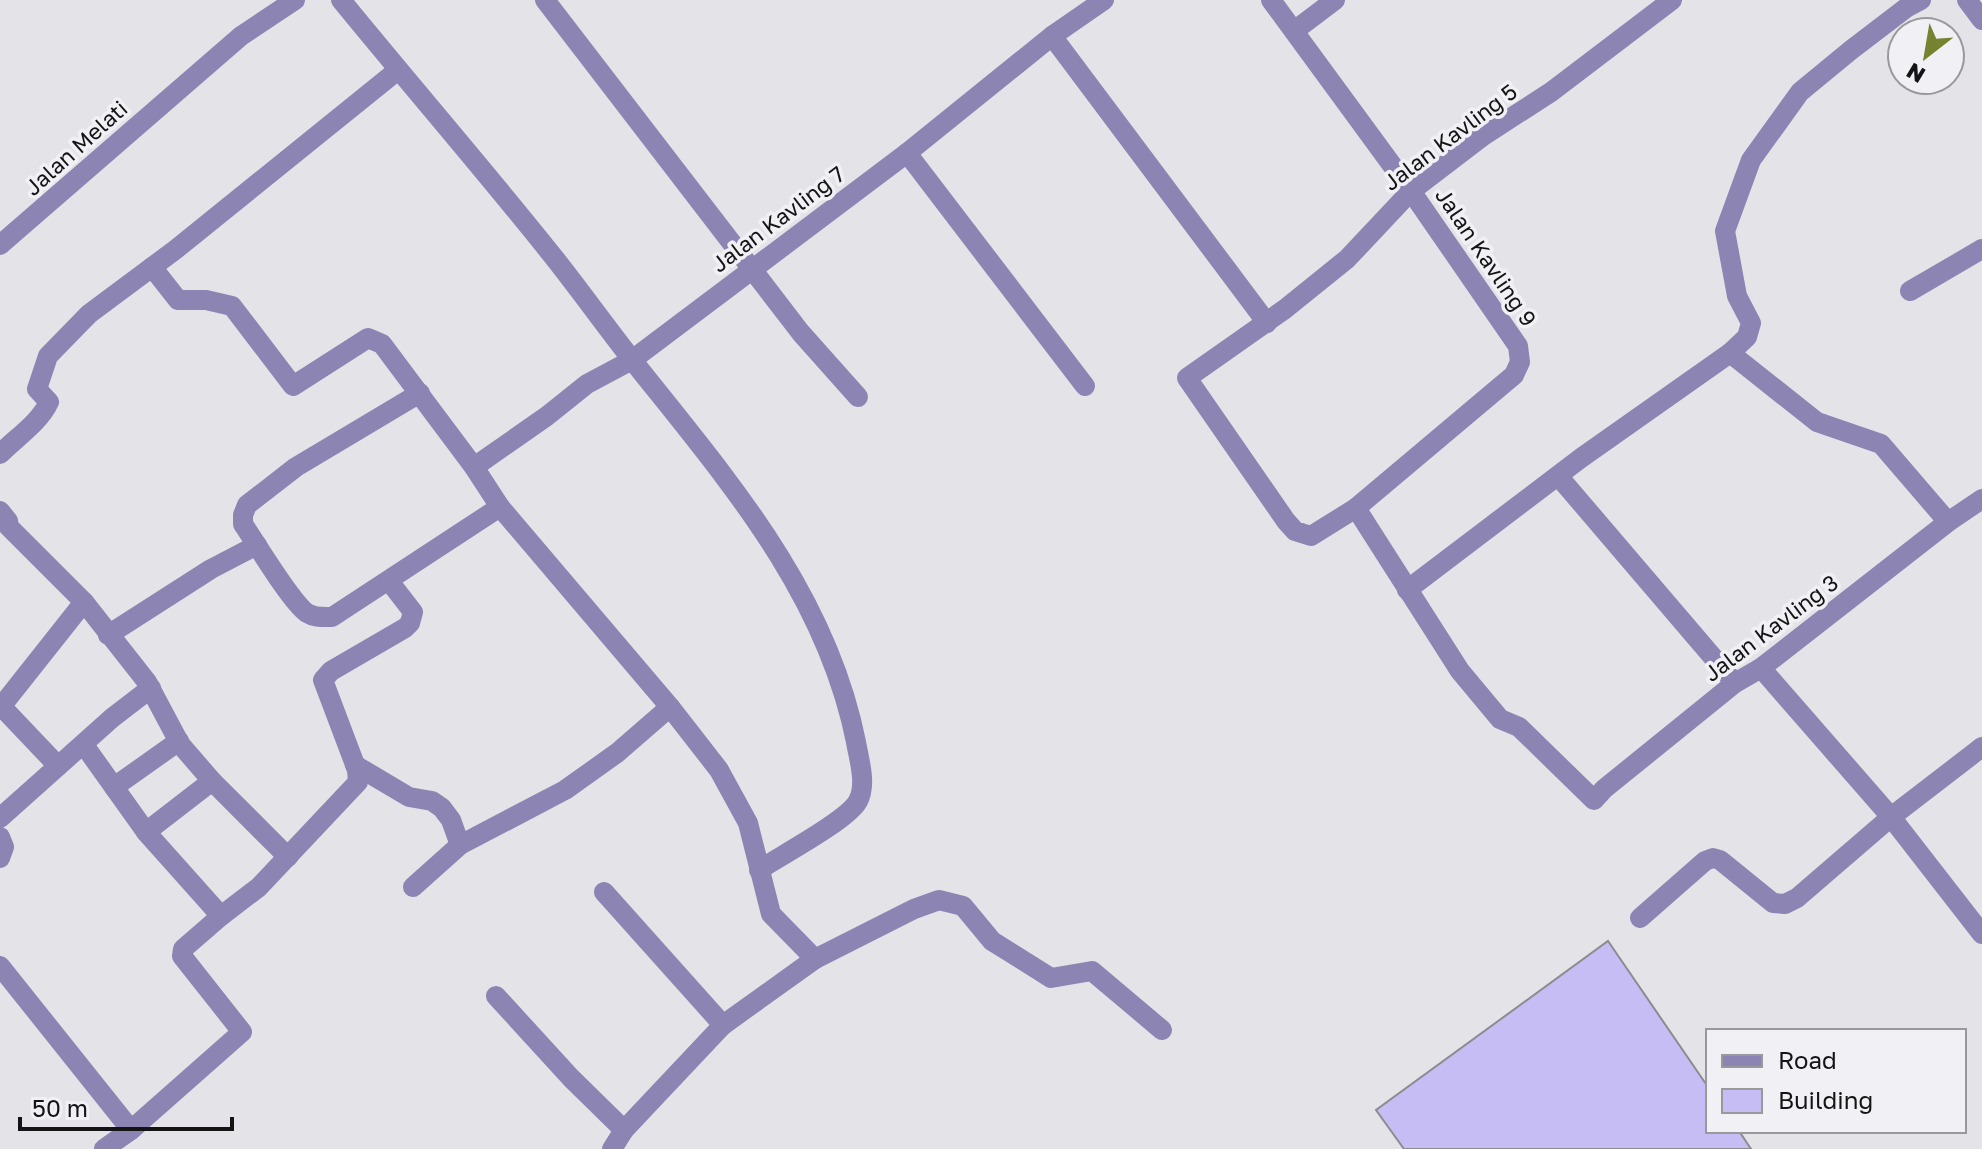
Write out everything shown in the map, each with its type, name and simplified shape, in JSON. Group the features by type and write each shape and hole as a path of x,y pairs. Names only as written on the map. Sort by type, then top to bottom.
{"street":[{"name":"Jalan Melati","path":"0,245 183,84 241,36 295,0"},
{"path":"341,0 556,260 713,460 764,532 820,628 851,717 861,768 862,786 858,802 845,815 759,870"},
{"path":"545,0 801,333 858,397"},
{"name":"Jalan Kavling 7","path":"474,467 587,384 632,360 907,153 1052,36 1104,0"},
{"name":"Jalan Kavling 9","path":"1271,0 1411,191 1518,346 1520,362 1514,375 1356,508 1311,536"},
{"path":"1294,31 1335,0"},
{"name":"Jalan Kavling 5","path":"1311,536 1298,533 1286,521 1187,378 1267,323 1347,259 1411,191 1483,136 1551,92 1672,0"},
{"path":"1356,508 1407,590 1581,458 1730,353 1747,337 1751,323 1737,296 1725,231 1751,160 1800,92 1906,8 1921,0"},
{"path":"1052,36 1267,323"},
{"path":"0,454 27,426 41,417 49,402 37,389 48,356 89,314 398,70"},
{"path":"907,153 1085,386"},
{"path":"1910,291 1982,249"},
{"path":"152,267 178,300 206,300 232,306 293,386 368,338 382,344 500,507 670,707 719,770 748,823 771,914 815,959"},
{"path":"1730,353 1817,422 1881,444 1948,522"},
{"path":"420,393 296,467 247,505 243,524 257,545 305,611 317,618 332,617 500,507"},
{"path":"1559,477 1735,683"},
{"name":"Jalan Kavling 3","path":"1407,590 1460,671 1500,719 1519,727 1594,800 1735,683 1761,668 1982,499"},
{"path":"3,526 84,602 151,688 179,741 212,781 288,857"},
{"path":"108,635 211,569 257,545"},
{"path":"104,1149 131,1130 242,1032 182,956 185,946 259,887 358,782 355,765 323,680 331,671 410,623 413,612 389,581"},
{"path":"58,766 1,708 84,602"},
{"path":"1761,668 1891,817 1982,934"},
{"path":"0,818 112,718 151,688"},
{"path":"413,887 460,845 565,790 617,753 670,707"},
{"path":"114,787 179,741"},
{"path":"84,745 146,832 221,916"},
{"path":"1640,918 1705,861 1713,858 1720,860 1773,903 1785,904 1797,898 1891,817 1982,747"},
{"path":"355,765 409,797 432,801 442,808 451,820 460,845"},
{"path":"146,832 212,781"},
{"path":"0,837 4,847 0,858"},
{"path":"604,892 723,1025"},
{"path":"612,1149 624,1130 723,1025 815,959 914,909 939,900 963,906 992,941 1051,978 1092,971 1162,1030"},
{"path":"0,967 131,1130"},
{"path":"496,996 571,1078 624,1130"}],"building":[{"path":"1608,941 1706,1084 1706,1133 1740,1133 1751,1149 1404,1149 1376,1110"}]}
